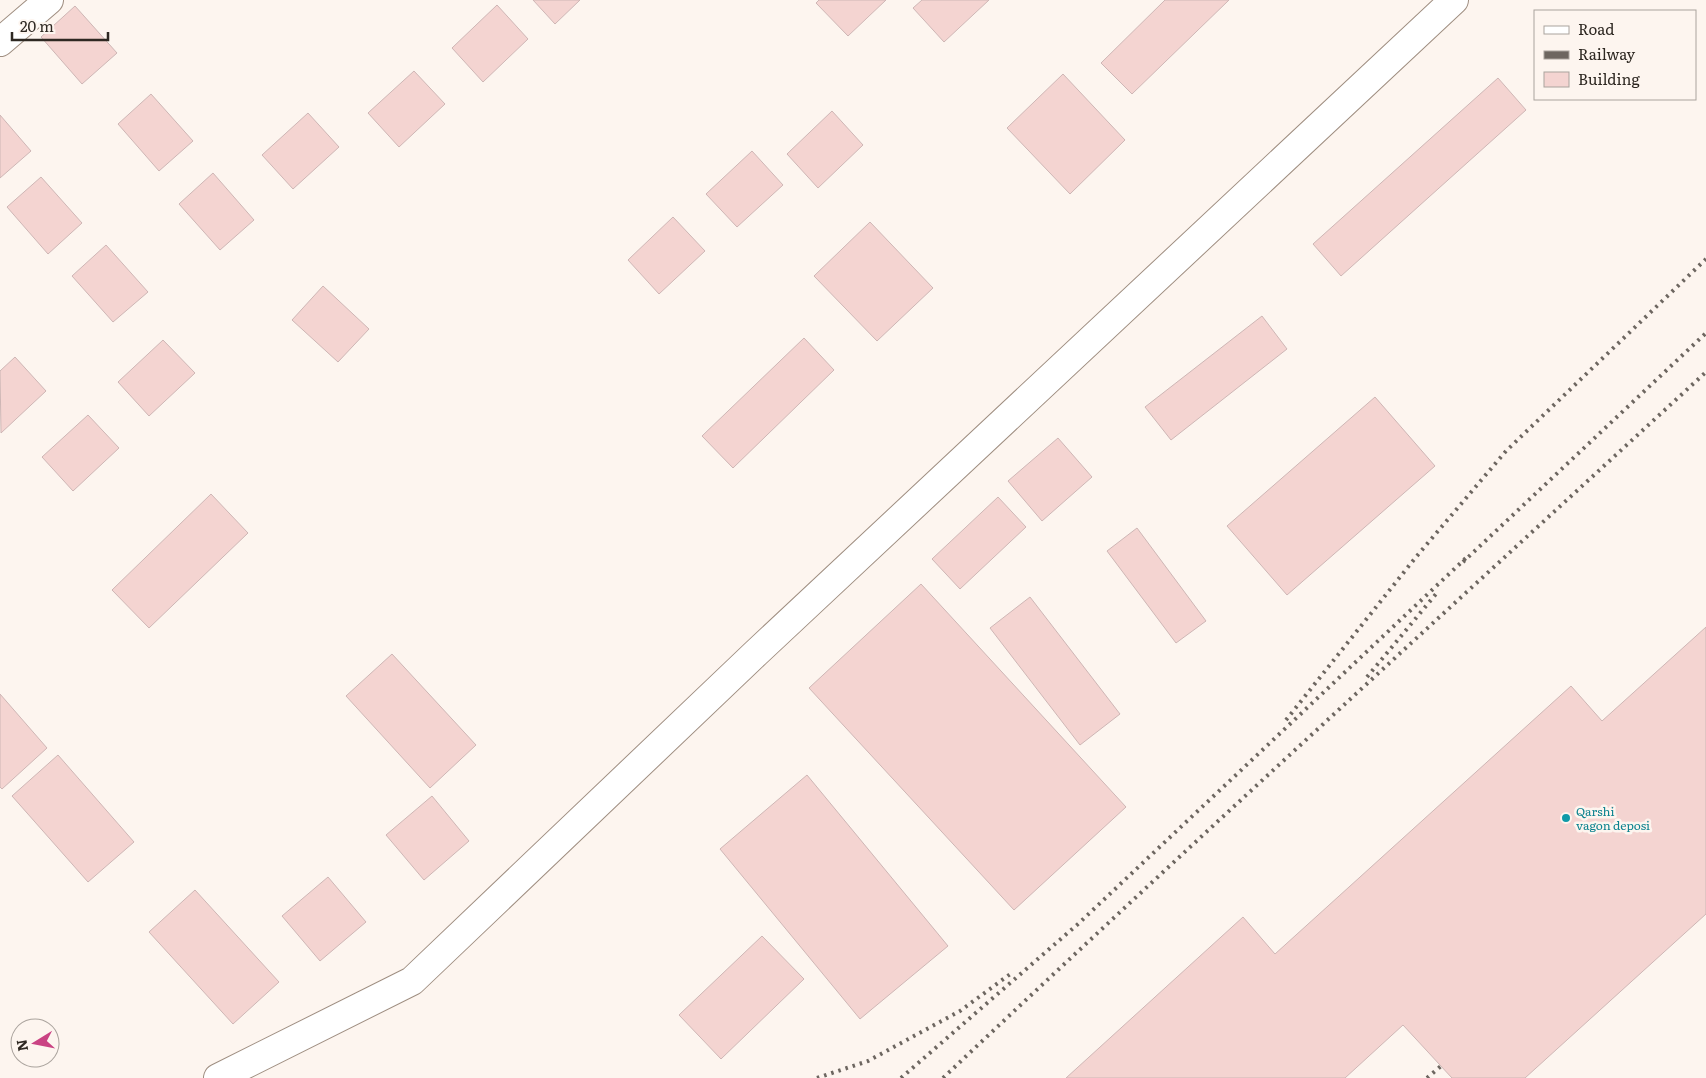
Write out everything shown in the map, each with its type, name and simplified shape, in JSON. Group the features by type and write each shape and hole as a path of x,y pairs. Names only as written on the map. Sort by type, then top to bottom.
{"street":[{"path":"0,42 49,0"},
{"path":"218,1078 412,981 756,652 1454,0"}],"building":[{"path":"533,0 580,0 555,24"},
{"path":"819,0 886,0 848,36 816,3"},
{"path":"922,0 989,0 944,42 913,8"},
{"path":"1165,0 1229,0 1132,94 1101,63"},
{"path":"497,5 528,39 483,82 452,48"},
{"path":"75,6 117,53 82,84 41,37"},
{"path":"414,71 445,104 399,147 368,113"},
{"path":"1063,74 1125,140 1070,194 1007,128"},
{"path":"1498,78 1526,110 1341,276 1313,244"},
{"path":"151,94 193,141 159,171 118,124"},
{"path":"832,111 863,145 818,188 787,154"},
{"path":"308,113 339,147 293,189 262,155"},
{"path":"0,115 31,151 0,178"},
{"path":"752,151 783,185 737,227 706,194"},
{"path":"213,173 254,220 220,250 179,204"},
{"path":"41,177 82,223 48,254 7,207"},
{"path":"673,217 705,251 659,294 628,260"},
{"path":"870,222 933,288 877,341 814,276"},
{"path":"106,245 148,292 113,322 72,276"},
{"path":"323,286 369,329 338,362 292,320"},
{"path":"1262,316 1287,349 1171,440 1145,407"},
{"path":"804,338 834,370 733,468 702,436"},
{"path":"163,340 195,373 149,416 118,382"},
{"path":"15,357 46,391 1,433 0,371"},
{"path":"1375,397 1435,466 1287,595 1227,526"},
{"path":"88,415 119,448 73,491 42,457"},
{"path":"1058,438 1092,477 1042,521 1008,481"},
{"path":"211,494 248,533 149,628 112,590"},
{"path":"998,497 1026,527 960,589 932,559"},
{"path":"1137,528 1206,621 1176,643 1107,551"},
{"path":"921,584 1126,807 1014,910 809,688"},
{"path":"1030,597 1120,714 1080,745 990,628"},
{"name":"Qarshi vagon deposi","path":"1706,627 1706,914 1525,1078 1452,1078 1403,1025 1345,1078 1066,1078 1243,917 1275,954 1571,686 1602,721"},
{"path":"392,654 476,745 430,788 346,696"},
{"path":"0,694 47,748 2,789 0,787"},
{"path":"58,755 134,842 88,882 12,796"},
{"path":"807,775 948,946 860,1019 720,849"},
{"path":"432,796 469,841 424,880 386,835"},
{"path":"328,877 366,922 320,961 282,916"},
{"path":"195,890 279,982 233,1024 149,932"},
{"path":"762,936 804,979 721,1059 679,1015"}],"railway":[{"path":"1286,720 1416,557 1506,451 1706,259"},
{"path":"1463,562 1706,333"},
{"path":"943,1078 1228,812 1706,372"},
{"path":"901,1078 1078,924 1467,557"},
{"path":"1367,677 1436,594"},
{"path":"817,1078 868,1061 960,1011 1013,972"},
{"path":"1427,1078 1441,1066"}],"place":[{"name":"Qarshi vagon deposi","path":"1566,818"}]}
